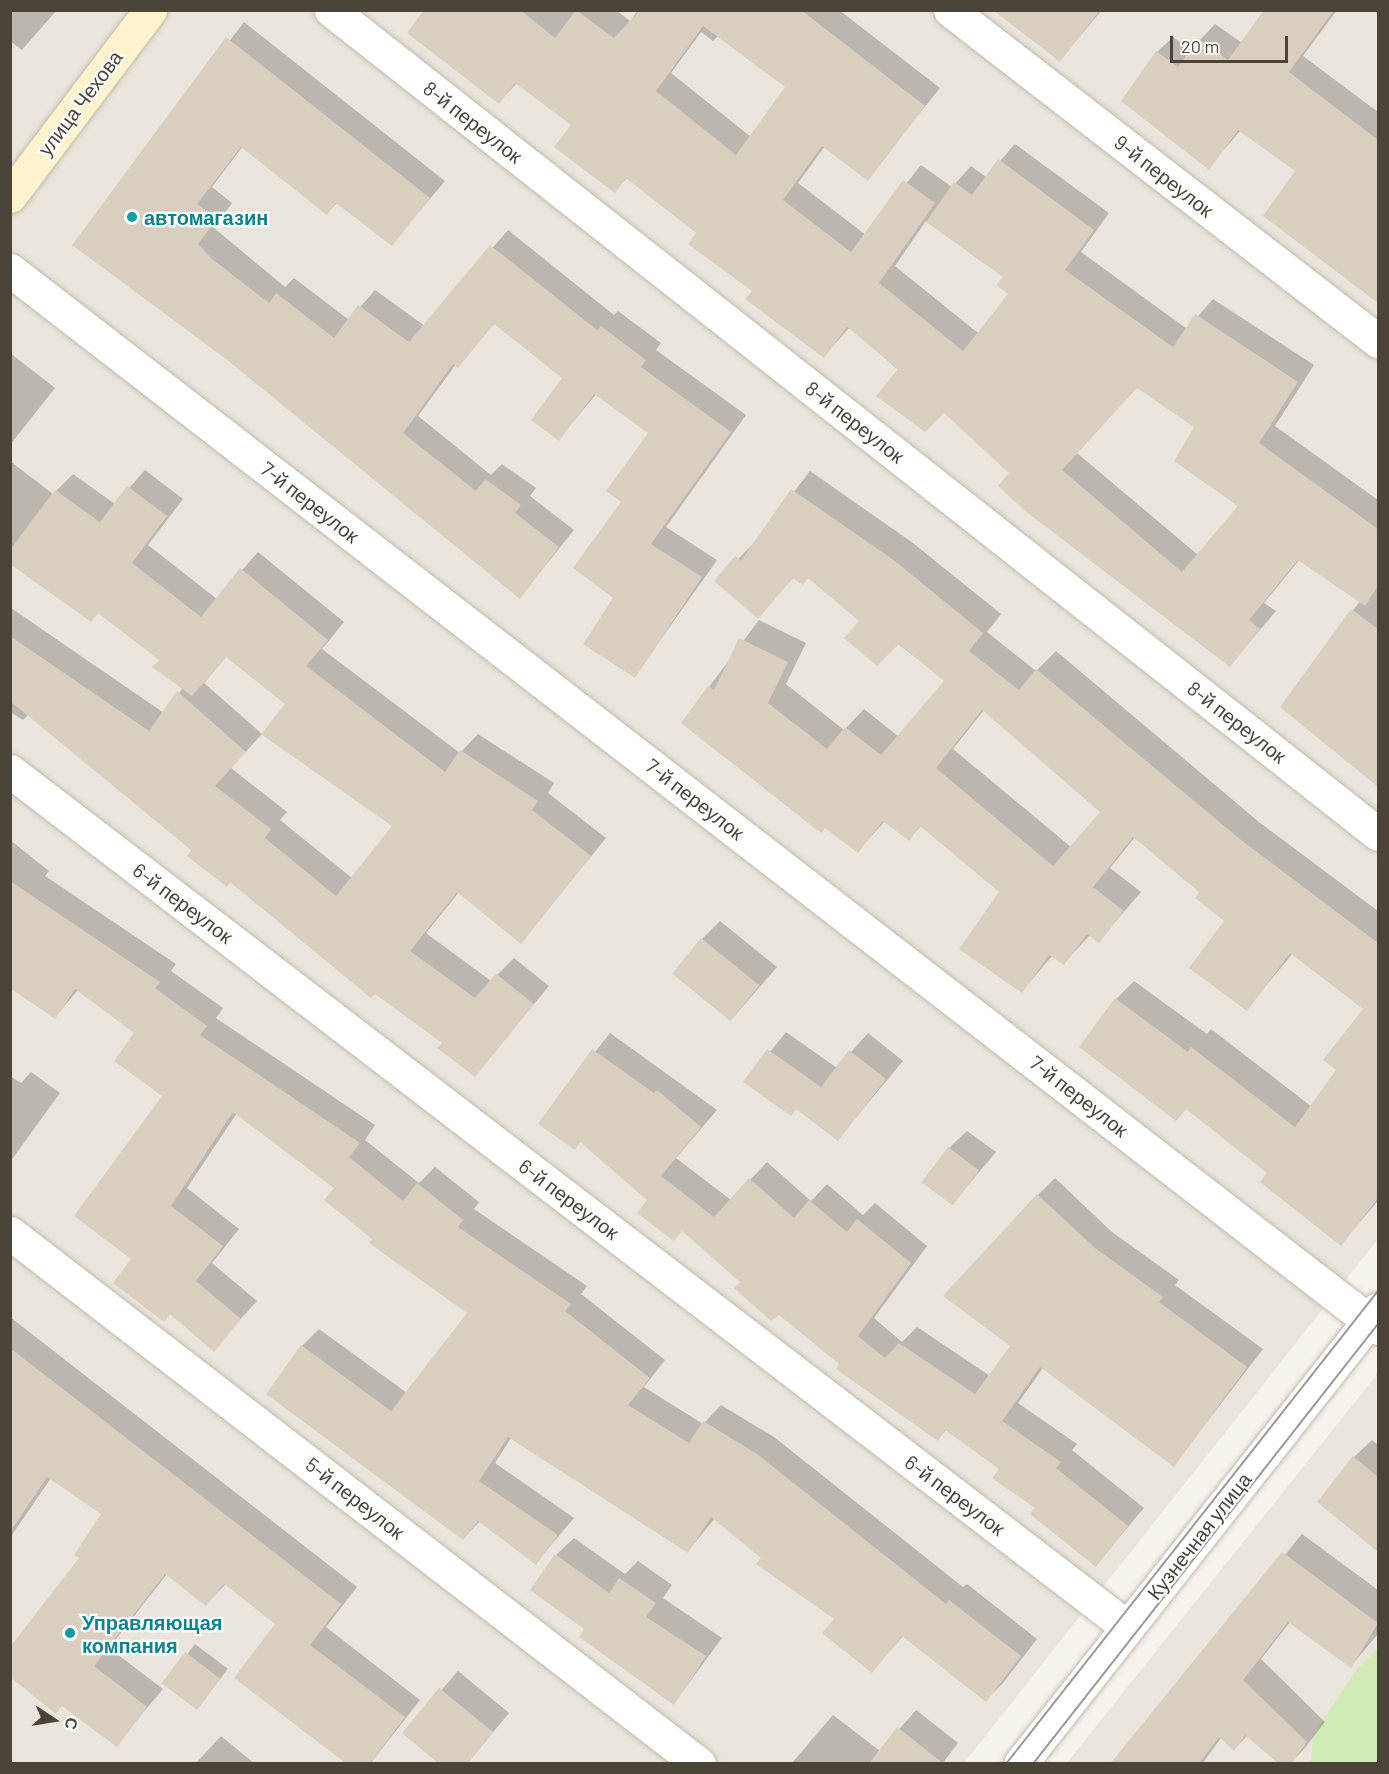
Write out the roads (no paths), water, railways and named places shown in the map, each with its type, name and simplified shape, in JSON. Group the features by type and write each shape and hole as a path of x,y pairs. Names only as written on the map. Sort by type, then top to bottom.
{"main road":[{"name":"улица Чехова","path":"10,196 150,10"}],"street":[{"name":"8-й переулок","path":"331,10 1378,834"},
{"name":"9-й переулок","path":"950,10 1378,341"},
{"name":"7-й переулок","path":"10,270 1375,1319"},
{"name":"6-й переулок","path":"10,771 1127,1627"},
{"name":"5-й переулок","path":"10,1233 699,1764"},
{"name":"Кузнечная улица","path":"1020,1764 1375,1319"}],"tram line":[{"path":"1006,1764 1378,1291"},
{"path":"1033,1764 1378,1324"}],"place":[{"name":"автомагазин","path":"132,217"},
{"name":"Управляющая компания","path":"70,1633"}]}
